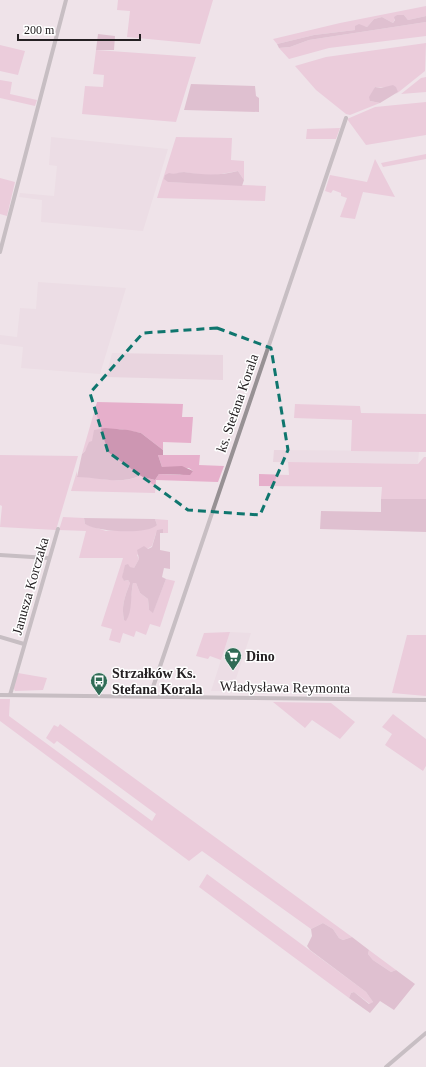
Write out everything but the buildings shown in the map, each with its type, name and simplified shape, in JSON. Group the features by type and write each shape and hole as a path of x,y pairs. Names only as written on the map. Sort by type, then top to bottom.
{"street":[{"path":"0,252 66,0"},
{"name":"ks. Stefana Korala","path":"150,696 346,118"},
{"name":"Janusza Korczaka","path":"10,695 48,558 58,529"},
{"path":"0,555 48,558"},
{"path":"0,637 24,644"},
{"name":"Władysława Reymonta","path":"0,694 426,700"},
{"path":"386,1067 426,1033"}],"highlighted area":[{"path":"217,328 271,348 288,450 260,515 188,510 108,452 90,393 143,333"}],"shaded area":[{"path":"118,0 213,0 200,44 127,37 130,11 117,10"},
{"path":"426,6 426,16 408,20 404,15 397,15 393,23 382,17 374,19 367,27 363,26 355,30 314,35 277,44 273,39 340,23"},
{"path":"397,15 404,15 408,20 426,16 426,22 309,40 290,47 279,48 277,44 314,35 355,30 355,26 359,24 367,27 374,19 382,17 393,23 395,20 394,17"},
{"path":"426,22 426,36 329,48 289,59 279,48 290,47 309,40"},
{"path":"98,34 115,36 114,50 96,50"},
{"path":"426,43 425,71 395,95 398,92 387,88 375,87 370,101 380,103 350,115 346,114 316,90 295,66 326,57"},
{"path":"0,45 25,51 18,75 0,71"},
{"path":"96,50 196,57 176,122 82,114 85,86 103,87 104,75 93,74"},
{"path":"426,77 426,92 401,94 421,78"},
{"path":"0,80 12,82 10,94 37,100 35,106 0,98"},
{"path":"191,84 255,86 256,96 259,98 259,112 184,110"},
{"path":"393,85 396,87 398,92 380,103 370,101 369,97 375,87 381,88"},
{"path":"426,102 426,135 366,145 347,119 375,107"},
{"path":"340,128 336,139 306,139 307,129"},
{"path":"51,137 168,149 143,231 41,222 42,200 19,197 20,193 54,196 57,166 49,165"},
{"path":"176,137 232,138 231,160 244,161 244,180 238,171 210,176 183,172 173,175 168,182 266,186 265,201 157,198"},
{"path":"426,154 426,159 383,167 381,163"},
{"path":"375,159 395,197 363,192 355,219 340,217 347,198 341,196 341,193 333,190 331,193 325,191 330,175 367,182"},
{"path":"238,171 244,180 242,186 168,182 164,179 165,175 169,173 175,174 184,172 198,174 224,174"},
{"path":"0,178 15,182 7,216 0,214"},
{"path":"38,282 126,288 100,374 21,368 23,347 0,344 0,335 17,337 20,308 36,309"},
{"path":"112,353 223,355 223,380 106,377"},
{"path":"97,402 183,404 182,417 193,417 191,443 163,442 163,450 141,433 119,429 93,441 82,454"},
{"path":"295,404 360,406 361,413 426,414 426,452 351,451 352,420 294,418"},
{"path":"105,428 141,433 163,450 163,455 158,455 162,467 182,466 193,471 190,475 159,474 155,480 139,476 124,480 77,477 82,454 89,442 92,441 94,430"},
{"path":"274,450 419,451 418,464 273,462"},
{"path":"0,455 78,456 56,530 0,527 2,506 0,505"},
{"path":"158,455 200,455 199,465 224,466 218,482 156,480 155,493 71,491 77,471 77,476 108,480 125,480 139,476 155,480 159,474 180,475 193,471 189,468 162,467"},
{"path":"424,457 426,457 426,499 381,499 382,487 259,486 259,474 289,475 288,462 418,464"},
{"path":"381,499 426,499 426,532 320,529 321,511 381,512"},
{"path":"63,517 84,518 85,524 106,531 157,525 155,519 168,520 168,533 163,533 163,531 156,533 152,546 137,555 139,559 134,568 130,568 123,572 124,581 128,580 130,583 123,606 124,620 130,607 133,583 136,583 140,593 148,599 149,610 153,612 166,579 175,581 160,627 150,624 146,635 136,631 134,637 123,633 120,643 109,640 112,629 101,626 123,558 79,558 86,531 59,530"},
{"path":"84,518 155,519 157,525 144,530 133,531 100,529 85,524"},
{"path":"163,529 163,533 160,533 160,550 170,552 170,569 164,568 162,577 166,579 153,613 149,610 148,599 140,593 136,583 133,583 130,608 126,621 124,620 123,615 123,606 130,583 128,580 124,581 122,577 125,565 128,564 130,567 134,568 139,559 137,550 144,546 148,549 152,547 157,530"},
{"path":"230,632 251,633 232,691 211,691"},
{"path":"230,632 221,660 210,656 208,659 196,656 204,633"},
{"path":"407,635 426,635 426,696 392,693"},
{"path":"18,673 47,678 43,690 15,691 13,687"},
{"path":"0,699 10,699 9,716 152,821 156,814 57,741 54,744 46,738 54,725 58,727 60,724 352,937 343,940 339,938 333,929 323,923 311,929 202,851 189,861 0,721"},
{"path":"273,702 331,703 355,722 340,739 312,720 305,728"},
{"path":"393,714 426,739 426,766 423,771 385,745 392,734 382,727"},
{"path":"207,874 366,992 373,1002 370,1004 354,992 351,993 349,998 199,887"},
{"path":"323,923 333,929 339,938 343,940 352,937 369,950 368,954 373,960 391,972 396,970 415,984 394,1010 380,1001 370,1013 349,998 351,993 354,992 369,1004 373,1002 366,992 310,950 307,946 312,936 311,929"},
{"path":"369,950 396,970 391,972 373,960 368,954"}],"place":[{"name":"Dino","path":"233,671"},
{"name":"Strzałków Ks. Stefana Korala","path":"99,696"}]}
